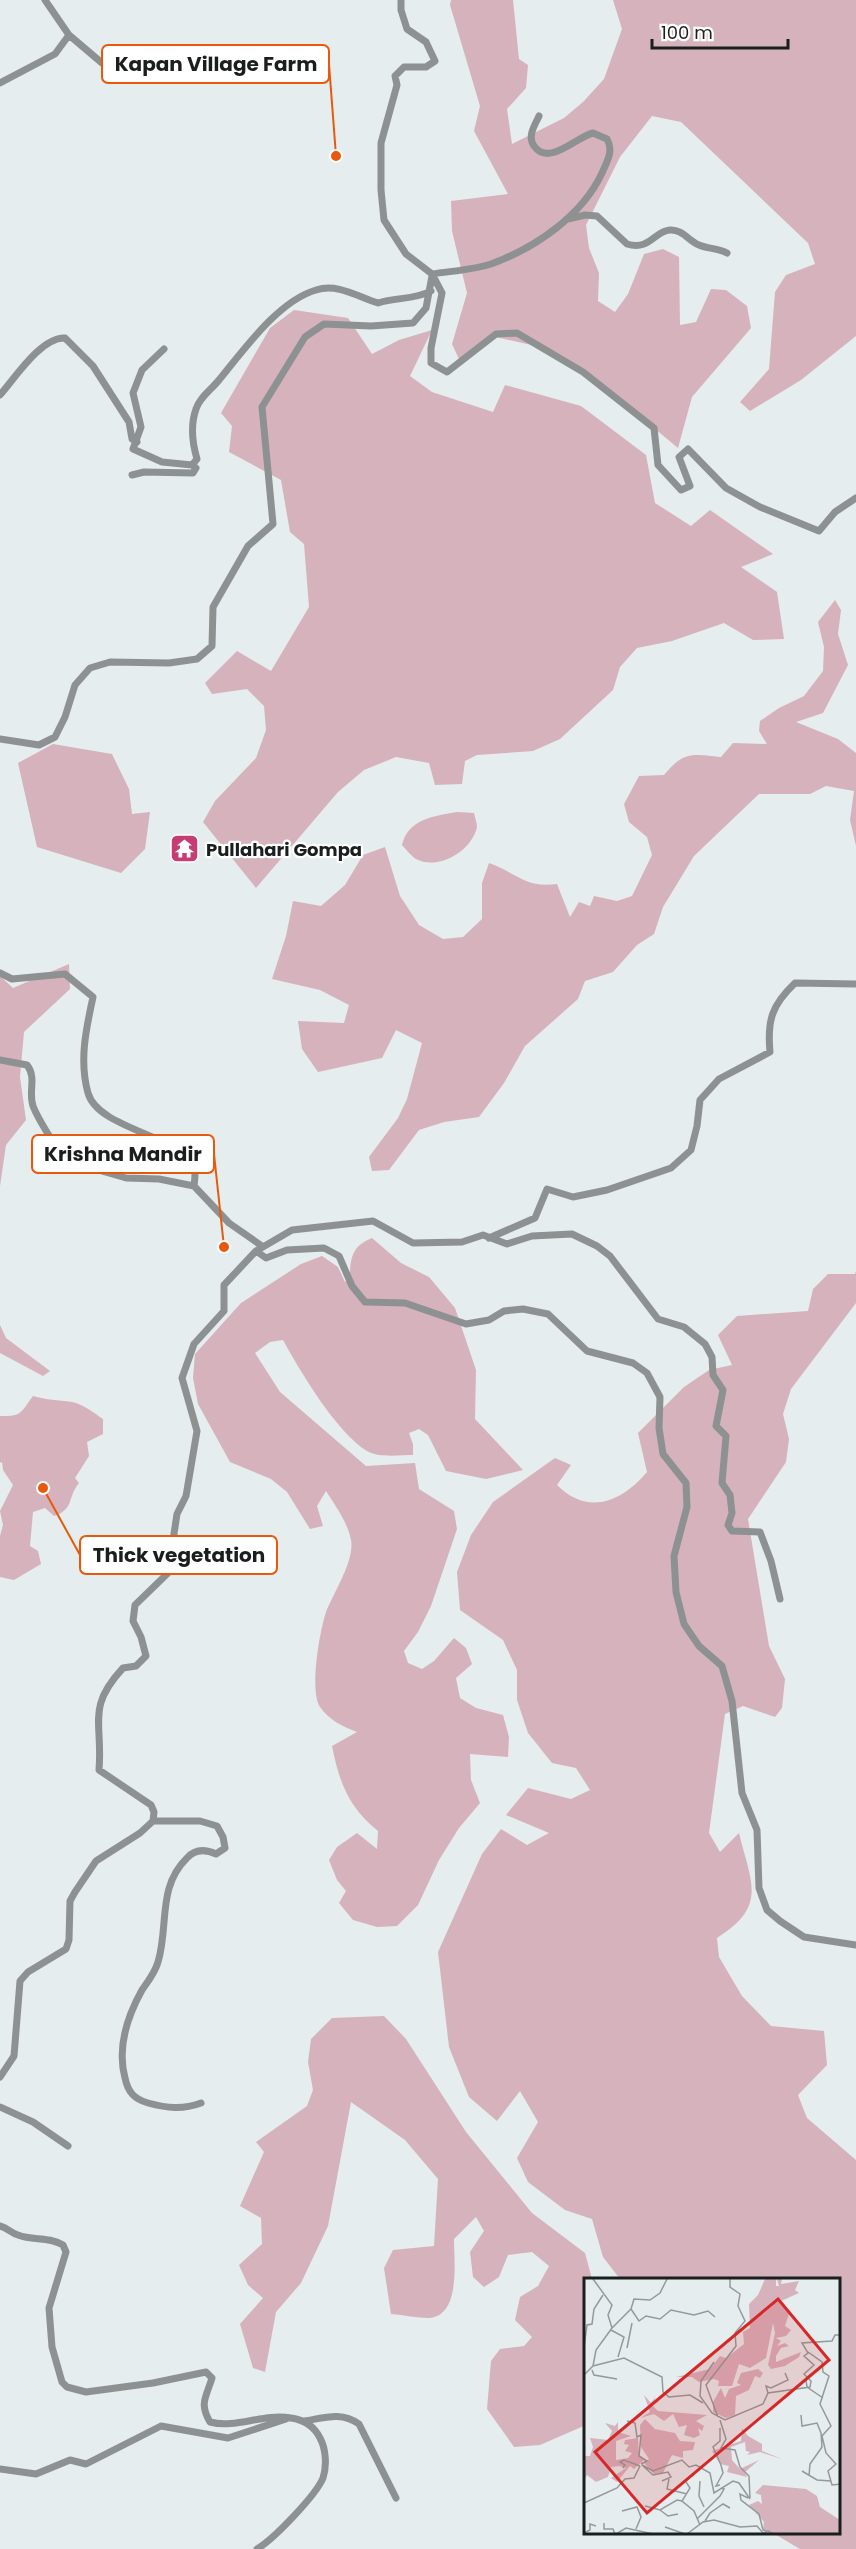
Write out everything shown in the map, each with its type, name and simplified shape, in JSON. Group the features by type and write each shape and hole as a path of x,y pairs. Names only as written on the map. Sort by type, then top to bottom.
{"street":[{"path":"45,0 69,35 102,63"},
{"path":"401,0 401,10 408,29 426,42 435,62 426,67 404,67 395,76 397,85 381,143 383,210 384,220 393,236 406,254 432,274 442,293 431,348 431,363 447,372 496,334 517,333 584,372 654,428 658,465 681,490 690,486 679,457 688,449 726,488 760,507 819,531 835,512 856,498"},
{"path":"0,83 55,54 69,35"},
{"path":"432,274 490,264 529,246 568,219 597,184 610,153 609,143 603,135 593,133 555,153 544,153 534,147 531,136 539,116"},
{"path":"568,219 585,215 597,216 627,244 634,246 641,246 667,230 677,230 700,246 718,248 727,253"},
{"path":"0,739 39,745 56,737 75,685 90,668 110,662 169,663 197,659 212,646 213,607 248,546 273,524 262,407 305,337 324,324 370,326 413,323 426,308 431,291 432,274"},
{"path":"192,465 197,459 192,438 192,421 197,405 244,347 275,316 316,290 331,288 347,290 378,303 390,299 413,298 431,291"},
{"path":"0,395 37,352 57,338 65,338 93,366 129,422 132,439 136,442"},
{"path":"132,475 159,471 193,473 196,468 192,465 173,465 133,449 141,427 133,393 142,370 164,349"},
{"path":"0,973 12,979 65,975 93,997 84,1047 88,1094 94,1105 118,1121 172,1146 191,1160 195,1172 194,1186"},
{"path":"489,1238 535,1218 547,1189 573,1197 607,1190 671,1168 691,1150 700,1100 719,1079 770,1052 768,1035 771,1016 780,998 795,983 856,984"},
{"path":"0,1060 27,1065 32,1071 31,1097 34,1107 64,1160 126,1178 159,1179 194,1186 266,1258 286,1250 324,1248 339,1256 352,1286 365,1302 405,1303 466,1324 489,1320 504,1311 523,1309 548,1314 587,1351 633,1363 647,1373 660,1397 663,1454 686,1483 687,1507 674,1556 676,1592 684,1624 699,1646 722,1666 732,1701 742,1793 757,1830 759,1888 767,1910 780,1922 804,1937 856,1945"},
{"path":"0,2077 14,2056 20,1982 28,1972 66,1949 69,1940 70,1901 96,1861 140,1833 153,1821 154,1812 151,1805 99,1770 98,1731 101,1696 123,1668 136,1666 146,1656 141,1637 133,1621 135,1605 168,1573 177,1514 186,1496 196,1440 197,1431 193,1411 182,1378 194,1344 224,1311 224,1285 257,1251 292,1230 373,1221 413,1244 462,1242 483,1234 507,1244 532,1236 573,1234 589,1242 610,1256 658,1318 684,1327 705,1344 712,1357 713,1375 723,1390 716,1425 726,1436 722,1484 730,1495 732,1513 728,1525 732,1531 760,1532 771,1561 780,1599"},
{"path":"153,1821 200,1821 217,1826 224,1837 225,1848 216,1854 207,1850 190,1855 178,1866 170,1881 159,1960 130,2016 121,2049 123,2071 128,2090 138,2100 172,2109 201,2103"},
{"path":"0,2107 33,2122 68,2146"},
{"path":"0,2226 18,2235 49,2239 63,2245 66,2252 49,2308 52,2347 62,2382 67,2387 86,2392 153,2383 206,2372 212,2378 203,2401 204,2412 210,2422 221,2425 265,2416 304,2421 316,2429 324,2446 323,2477 318,2487 279,2532 257,2549"},
{"path":"304,2421 340,2415 359,2424 396,2499"},
{"path":"0,2469 36,2474 70,2460 86,2464 161,2426 228,2438 291,2418"}],"shaded area":[{"path":"451,0 513,0 519,59 528,65 526,88 507,109 512,144 564,118 583,102 604,79 622,29 613,0 856,0 856,336 801,380 750,411 740,402 769,369 775,292 786,275 815,264 808,243 681,122 652,116 620,157 586,225 589,248 599,273 598,301 615,312 628,294 644,254 663,249 679,257 680,325 696,322 711,289 726,290 747,306 751,328 692,397 678,448 595,379 536,346 495,337 459,359 452,344 467,293 452,231 451,201 508,194 474,131 480,106 450,5"},
{"path":"294,310 348,318 372,354 399,340 432,330 410,376 432,392 493,412 505,385 581,406 646,455 655,503 691,526 710,510 773,554 741,567 777,592 784,639 753,640 724,623 672,641 637,648 620,667 613,690 560,739 533,751 477,755 465,761 462,784 435,785 429,763 396,757 364,770 338,792 256,888 203,822 215,801 256,758 266,730 264,706 247,689 212,694 205,683 237,651 271,671 309,607 304,544 290,532 281,480 229,452 232,426 221,413 270,328"},
{"path":"835,600 841,610 838,634 848,665 823,713 796,722 838,739 856,753 856,846 850,820 854,791 826,786 810,794 759,794 694,856 663,907 654,934 637,945 613,972 585,981 578,999 525,1046 504,1083 479,1117 444,1122 419,1130 389,1170 372,1171 369,1157 398,1118 407,1099 422,1043 396,1030 382,1058 318,1072 302,1049 298,1021 344,1023 349,1005 320,990 272,979 286,936 293,901 321,906 345,885 363,855 385,847 400,896 419,925 443,939 463,937 482,919 482,883 489,863 528,882 557,884 570,917 579,902 590,906 594,896 617,901 632,896 652,855 647,837 629,822 624,804 639,776 664,775 677,762 689,756 721,757 733,743 767,744 759,731 760,721 779,708 804,696 823,671 824,647 818,622"},
{"path":"53,744 112,754 129,789 132,814 150,812 145,849 121,873 37,847 18,763"},
{"path":"457,812 474,813 477,827 468,844 453,856 444,860 425,862 414,858 402,845 405,836 416,824 431,817"},
{"path":"69,964 70,989 24,1032 20,1077 26,1120 6,1145 0,1186 0,976 13,988"},
{"path":"372,1238 401,1263 429,1277 455,1308 476,1370 475,1419 523,1470 486,1479 446,1471 428,1435 419,1429 409,1433 413,1444 413,1455 377,1455 367,1451 355,1442 332,1416 309,1384 283,1340 270,1342 255,1353 280,1392 366,1466 415,1463 419,1489 454,1511 457,1529 431,1606 418,1632 404,1651 408,1663 422,1669 434,1661 454,1638 466,1648 472,1664 456,1678 460,1698 476,1708 503,1715 509,1737 508,1757 470,1754 471,1780 480,1803 459,1828 439,1860 418,1905 397,1926 377,1927 353,1920 339,1903 346,1891 337,1880 329,1860 337,1847 357,1833 377,1849 378,1831 360,1813 347,1793 338,1771 332,1746 357,1732 327,1716 320,1707 315,1688 321,1632 326,1612 350,1557 351,1540 347,1527 326,1491 317,1506 323,1526 310,1529 287,1492 271,1479 230,1462 198,1404 193,1378 195,1354 241,1303 301,1264 322,1256 338,1267 345,1282 350,1278 352,1259 356,1249"},
{"path":"856,1271 856,1303 791,1389 783,1414 789,1439 786,1462 748,1519 769,1646 785,1679 782,1708 775,1717 743,1706 725,1714 709,1833 720,1852 739,1833 752,1892 750,1904 744,1915 717,1938 719,1957 742,1996 771,2026 824,2031 827,2065 798,2095 807,2118 856,2160 856,2549 800,2549 775,2534 841,2534 841,2278 619,2278 603,2257 592,2219 565,2210 528,2182 517,2158 538,2122 520,2091 497,2121 469,2097 449,2047 438,1952 482,1854 501,1829 527,1845 549,1833 506,1815 528,1788 571,1799 590,1790 576,1768 552,1763 528,1733 517,1700 517,1670 503,1640 460,1610 457,1572 471,1535 493,1502 555,1458 571,1465 557,1485 569,1495 593,1502 604,1501 627,1491 647,1472 638,1433 684,1387 709,1370 732,1365 718,1335 737,1316 808,1311 813,1289 828,1274 855,1274"},
{"path":"0,1325 6,1338 50,1371 43,1376 0,1353"},
{"path":"33,1396 72,1402 84,1407 103,1419 103,1434 87,1442 89,1456 75,1478 79,1483 65,1510 54,1516 45,1508 33,1512 30,1546 38,1551 41,1564 14,1580 0,1577 0,1536 3,1525 0,1511 13,1485 3,1470 2,1462 0,1463 0,1416 17,1414 23,1410"},
{"path":"384,2016 406,2039 466,2132 532,2213 585,2253 592,2278 584,2278 584,2426 540,2445 514,2447 487,2409 491,2361 500,2349 524,2346 532,2337 515,2320 520,2297 538,2286 549,2266 532,2252 508,2255 499,2277 484,2287 473,2277 470,2252 484,2231 476,2217 454,2239 454,2286 446,2308 439,2315 429,2318 391,2314 384,2268 393,2250 434,2246 438,2179 405,2140 351,2102 328,2226 301,2283 276,2312 265,2372 253,2368 240,2324 263,2298 248,2285 239,2265 262,2244 261,2218 240,2206 264,2152 256,2142 307,2106 313,2090 308,2062 311,2039 332,2018"}],"place":[{"name":"Kapan Village Farm","path":"336,156"},
{"name":"Pullahari Gompa","path":"185,849"},
{"name":"Krishna Mandir","path":"224,1247"},
{"name":"Thick vegetation","path":"43,1488"}]}
